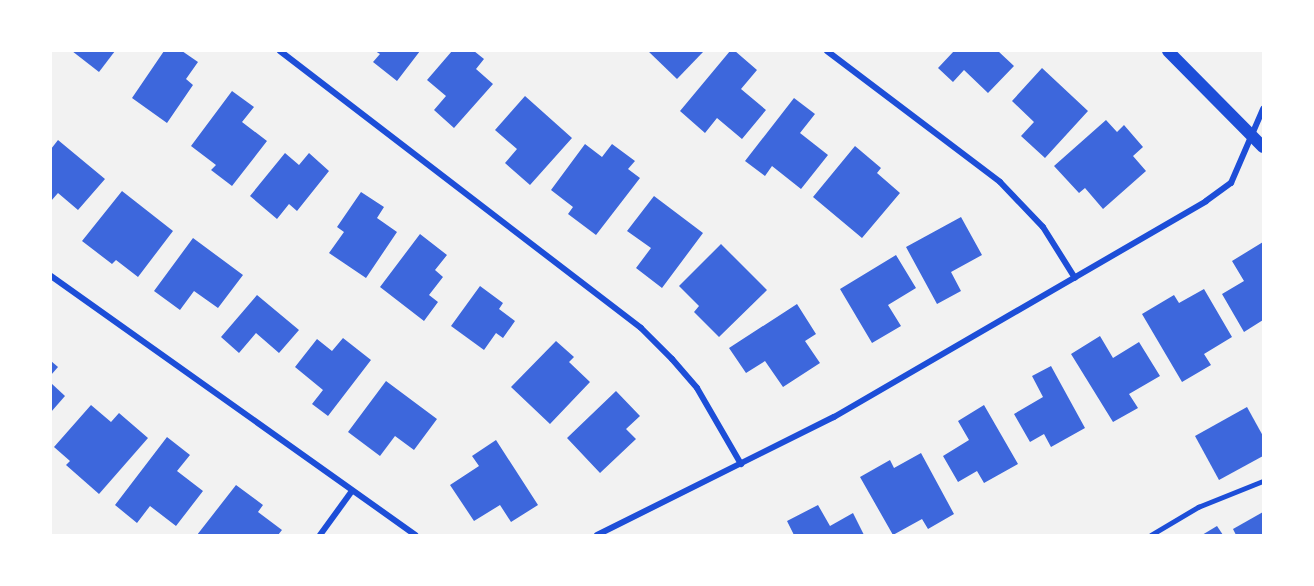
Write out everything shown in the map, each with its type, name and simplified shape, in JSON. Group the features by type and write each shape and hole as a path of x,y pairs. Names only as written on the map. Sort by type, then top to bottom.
{"main road":[{"path":"1168,51 1263,147"}],"street":[{"path":"280,51 641,328 697,388 741,464"},
{"path":"827,51 1000,182 1043,227 1075,278"},
{"path":"597,535 834,417 1206,201 1231,183 1263,109"},
{"path":"51,276 415,535"},
{"path":"320,535 352,490"}],"lane":[{"path":"1151,535 1198,507 1263,482"}],"building":[{"path":"72,51 115,51 99,72"},
{"path":"164,51 182,51 198,62 186,79 193,85 167,123 132,98"},
{"path":"375,51 420,51 397,81 373,62 380,54"},
{"path":"452,51 474,51 484,59 476,69 493,84 454,128 434,110 446,96 427,80"},
{"path":"648,51 704,51 677,79"},
{"path":"730,51 735,51 757,70 741,89 766,110 742,139 717,118 705,133 680,111"},
{"path":"954,51 998,51 1014,66 988,93 964,70 953,82 938,68"},
{"path":"1042,68 1088,111 1045,158 1021,136 1034,122 1012,101"},
{"path":"232,91 254,107 242,122 267,141 232,186 211,170 216,165 191,146"},
{"path":"525,96 572,138 530,185 505,163 517,149 495,130"},
{"path":"794,98 815,114 800,133 828,155 801,189 772,166 765,176 745,161"},
{"path":"1106,120 1117,132 1124,125 1143,147 1133,156 1146,171 1103,209 1085,188 1079,193 1054,166"},
{"path":"58,140 105,179 78,210 58,193 51,201 51,149"},
{"path":"585,144 602,157 612,144 635,161 628,169 640,178 596,235 568,214 573,207 551,190"},
{"path":"855,146 881,168 877,173 900,193 862,238 813,197"},
{"path":"285,153 299,165 309,153 329,171 297,211 289,204 277,219 250,196"},
{"path":"122,191 173,231 138,277 116,260 112,264 82,241"},
{"path":"361,192 384,207 377,218 397,232 366,278 329,253 344,232 337,227"},
{"path":"654,196 703,233 662,288 636,268 651,248 627,231"},
{"path":"961,217 982,255 951,272 961,291 937,304 906,247"},
{"path":"420,234 447,255 435,270 443,277 429,295 438,302 424,321 380,287"},
{"path":"193,238 243,275 218,308 194,291 180,310 154,291"},
{"path":"1263,242 1263,320 1244,332 1222,294 1244,281 1232,261"},
{"path":"721,244 767,290 719,337 694,312 699,306 679,286"},
{"path":"896,255 916,288 888,305 901,326 872,343 840,289"},
{"path":"480,286 503,303 499,309 515,321 503,338 496,333 484,350 451,326"},
{"path":"1204,289 1232,337 1204,354 1211,365 1182,382 1142,314 1174,295 1179,303"},
{"path":"257,295 299,330 279,353 256,333 239,353 221,337"},
{"path":"797,304 816,334 805,341 820,363 783,387 765,361 746,373 729,348"},
{"path":"1100,336 1113,358 1139,342 1160,376 1129,394 1138,408 1113,422 1071,354"},
{"path":"343,338 371,360 328,416 312,404 323,390 295,367 317,339 332,351"},
{"path":"556,341 574,357 569,362 590,382 550,424 511,387"},
{"path":"51,361 58,367 51,375"},
{"path":"1051,366 1085,428 1051,447 1044,434 1030,442 1014,414 1043,397 1032,376"},
{"path":"386,381 437,419 414,450 395,436 380,456 348,432"},
{"path":"51,383 65,396 51,412"},
{"path":"616,391 640,416 626,429 636,439 600,473 567,438"},
{"path":"91,405 111,422 119,413 148,438 99,494 66,465 70,461 54,447"},
{"path":"984,405 1018,464 984,483 977,471 958,482 943,456 969,440 958,421"},
{"path":"1247,407 1263,436 1263,456 1219,480 1195,436"},
{"path":"167,437 190,455 177,471 203,491 176,526 150,506 137,523 115,505"},
{"path":"496,440 538,505 511,522 500,505 474,521 450,485 479,466 472,456"},
{"path":"921,453 954,514 928,529 922,519 893,535 860,477 890,460 894,468"},
{"path":"236,485 263,505 258,512 282,530 278,535 197,535"},
{"path":"818,505 830,526 853,513 864,535 794,535 787,521"},
{"path":"1263,512 1263,535 1236,535 1233,529"},
{"path":"1217,526 1223,535 1202,535"}]}
